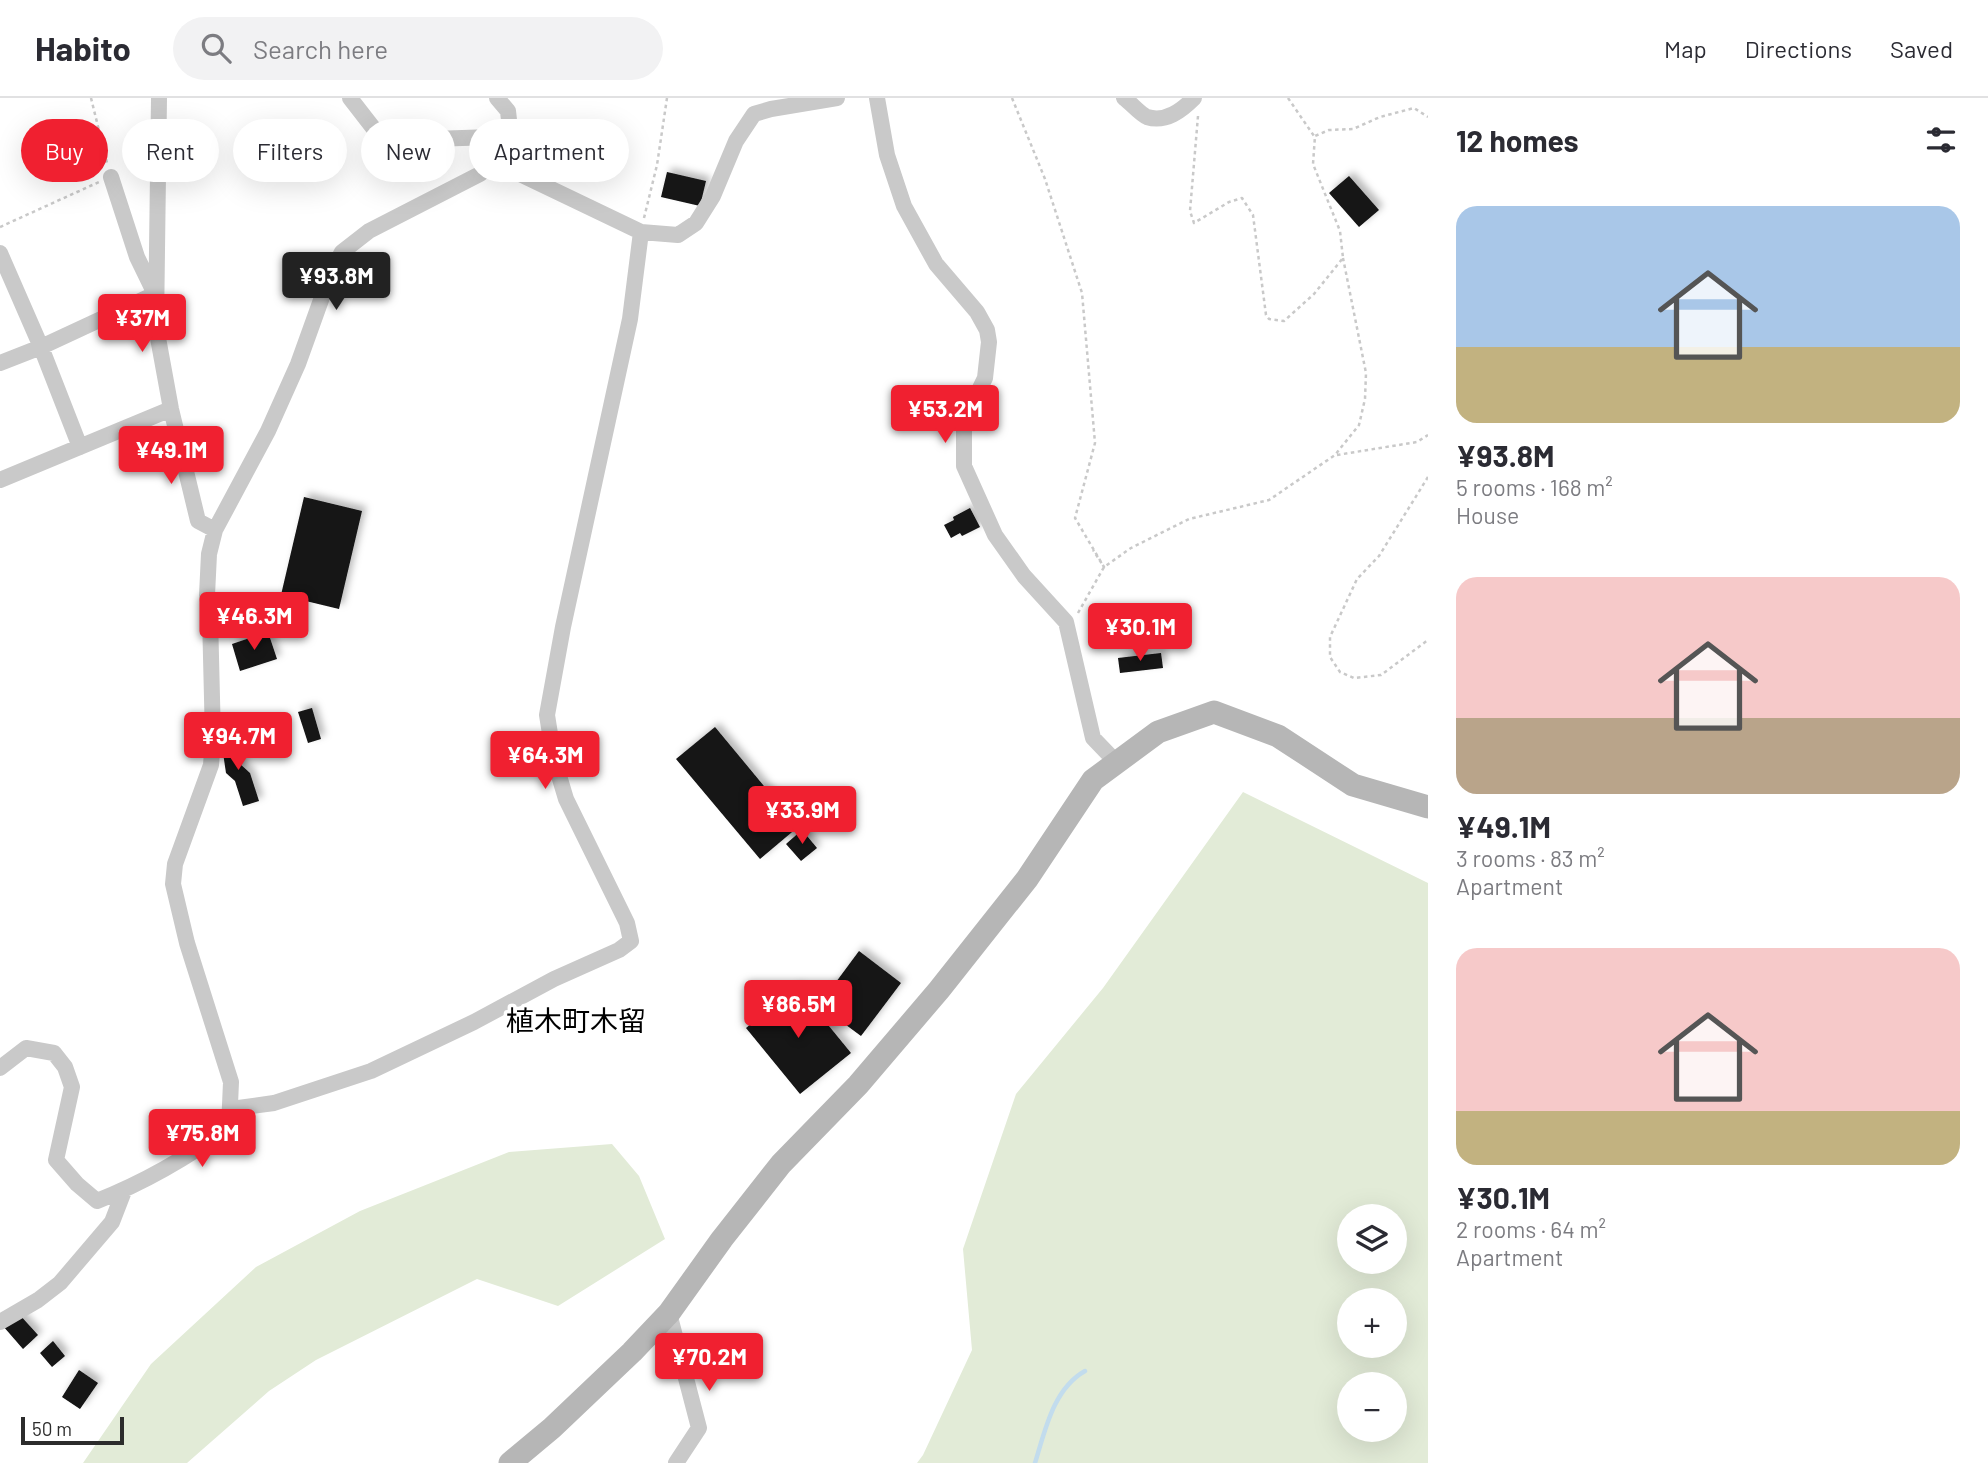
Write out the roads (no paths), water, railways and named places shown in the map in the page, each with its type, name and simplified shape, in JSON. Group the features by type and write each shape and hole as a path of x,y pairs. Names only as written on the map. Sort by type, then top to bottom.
{"street":[{"path":"159,98 156,327 171,408 198,521 215,530"},
{"path":"350,98 374,128 403,140 469,138"},
{"path":"497,98 508,111 509,119"},
{"path":"537,182 641,232 678,235 696,223 713,196 736,141 754,114 837,98"},
{"path":"877,98 887,155 904,206 936,264 977,312 988,330 985,378 964,421 964,466 995,535 1024,576 1066,622 1093,738 1117,762"},
{"path":"1124,98 1147,117 1168,117 1180,113 1193,99"},
{"path":"111,177 136,257 155,294"},
{"path":"0,1068 26,1048 54,1053 65,1067 72,1087 56,1160 77,1184 97,1201 124,1191 188,1157 229,1127 231,1082 187,943 173,884 175,864 211,765 213,738 210,616 207,595 209,554 215,530 283,398 330,275 342,252 369,232 469,180"},
{"path":"231,1109 274,1102 371,1071 474,1022 554,979 619,950 631,941 627,922 566,799 554,759 547,715 563,627 630,319 641,232"},
{"path":"0,253 80,447"},
{"path":"0,363 155,294"},
{"path":"0,480 171,408"},
{"path":"510,1463 552,1429 632,1352 669,1312 781,1164 858,1085 955,970 1027,879 1093,780 1158,732 1214,712 1278,736 1353,785 1428,807"},
{"path":"0,1322 38,1300 60,1283 112,1222 124,1191"},
{"path":"669,1312 699,1428 676,1463"}],"waterway":[{"path":"1035,1463 1058,1400 1065,1388 1085,1371"}],"district":[{"name":"植木町木留","path":"576,1020"}]}
